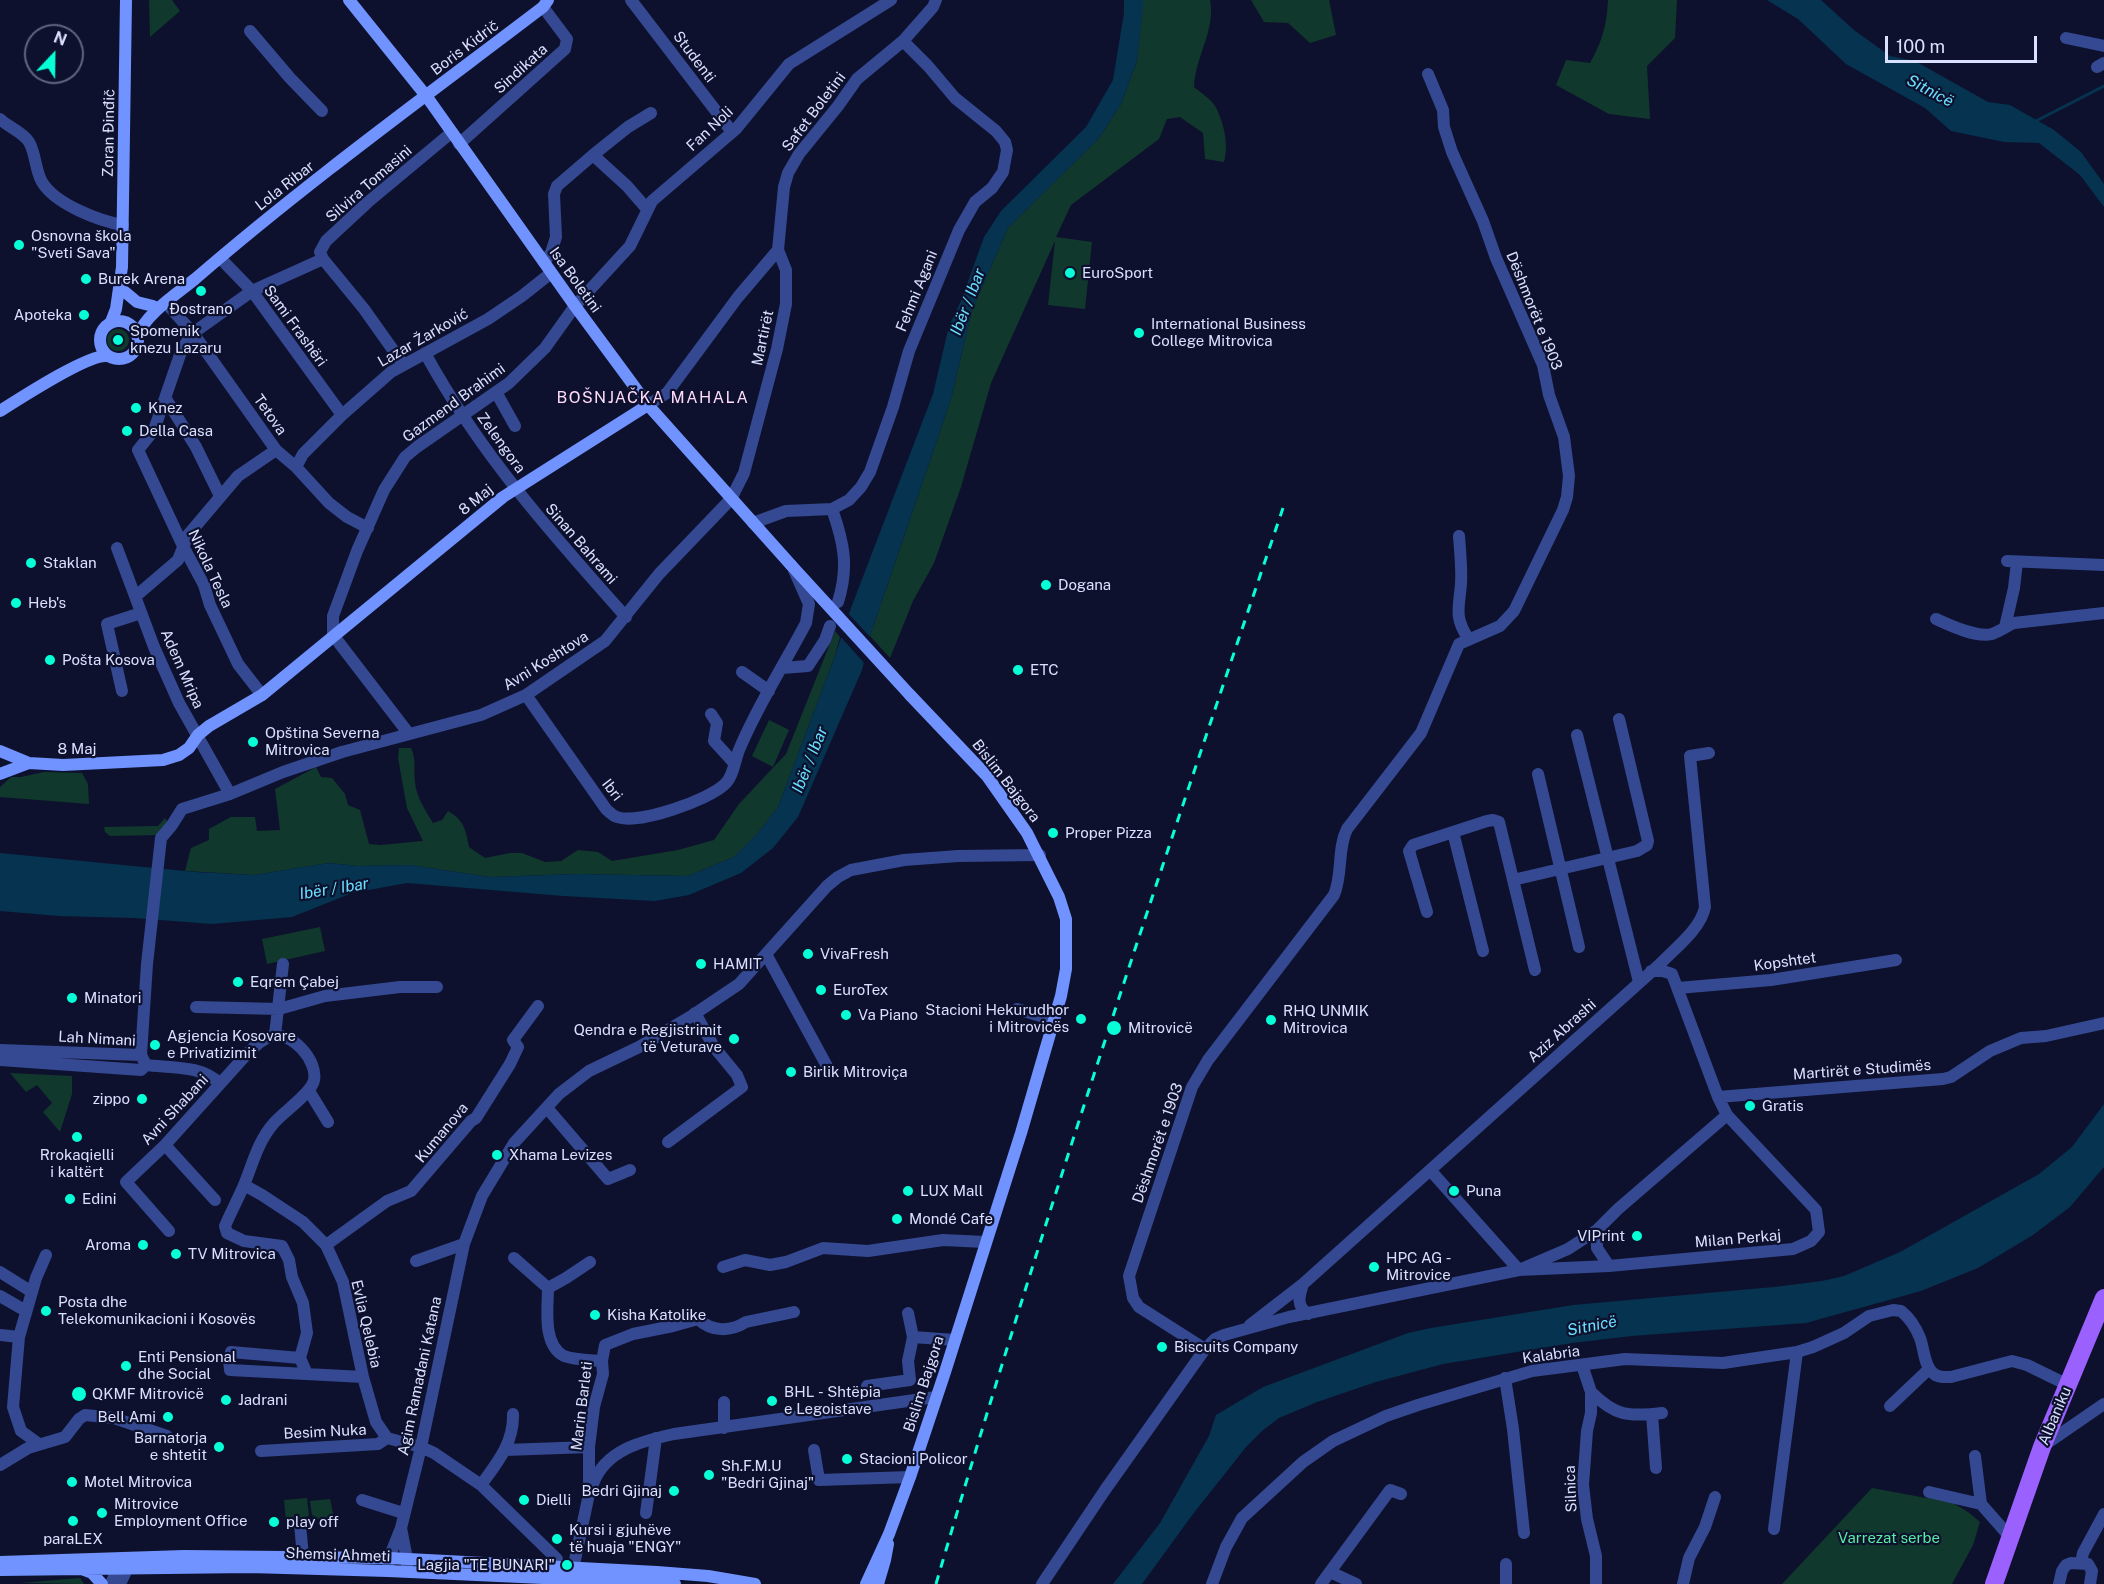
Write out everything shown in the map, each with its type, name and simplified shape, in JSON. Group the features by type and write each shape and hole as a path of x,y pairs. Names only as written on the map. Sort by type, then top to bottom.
{"main road":[{"name":"Zoran Đinđič","path":"111,322 116,309 122,267 126,0"},
{"name":"Isa Boletini","path":"349,0 427,97 648,405 790,565"},
{"name":"Boris Kidrič","path":"427,97 546,4"},
{"name":"Lola Ribar","path":"138,336 144,324 166,303 285,204 427,97"},
{"name":"Zoran Đinđič","path":"122,267 127,323"},
{"path":"125,292 137,302 153,306"},
{"name":"Lola Ribar","path":"127,323 153,306 166,303"},
{"path":"0,411 94,358 128,357 136,348 138,336 127,323 111,322 102,330 90,348 63,374"},
{"path":"100,335 100,347 107,356"},
{"name":"8 Maj","path":"0,752 29,763 63,765 163,760 179,754 189,748 198,735 209,726 262,695 504,497 648,405"},
{"name":"Bislim Bajgora","path":"790,565 987,776 1012,810 1040,855 1066,919 1066,969 1054,1020 1021,1132 910,1477 889,1534 866,1584"},
{"path":"0,757 0,766"},
{"name":"8 Maj","path":"0,774 29,763"},
{"name":"Albaniku","path":"1994,1584 2042,1447 2104,1298"},
{"name":"Bislim Bajgora","path":"878,1584 889,1534"},
{"name":"Shemsi Ahmeti","path":"0,1570 80,1570 125,1563 248,1555 389,1564 407,1572 498,1575 553,1563 587,1569 708,1576 755,1584"},
{"name":"Shemsi Ahmeti","path":"0,1562 238,1567 389,1564 407,1559 548,1582 675,1584"},
{"path":"80,1570 92,1574 102,1584"}],"street":[{"name":"Studenti","path":"631,0 732,132"},
{"name":"Fan Noli","path":"575,306 630,246 652,201 732,132 789,64 891,0"},
{"name":"Safet Boletini","path":"778,250 784,187 793,164 857,79 903,41 933,7 936,0"},
{"name":"Sindikata","path":"459,144 565,49 567,39 546,4"},
{"path":"250,31 322,111"},
{"path":"2066,38 2104,46"},
{"name":"Fehmi Agani","path":"832,509 849,500 861,487 870,472 909,351 959,230 975,202 999,179 1006,160 1005,142 996,131 955,98 903,41"},
{"name":"Dëshmorët e 1903","path":"1205,1349 1139,1307 1133,1298 1129,1276 1192,1087 1208,1060 1334,895 1340,876 1342,840 1347,829 1417,740 1432,711 1459,644 1468,638 1500,626 1514,611 1563,510 1569,491 1564,437 1549,395 1543,365 1452,152 1444,127 1443,110 1428,74"},
{"path":"547,267 555,237 554,194 557,186 628,127 651,113"},
{"path":"0,119 29,141 43,184 73,208 111,223 123,225"},
{"name":"Silvira Tomasini","path":"323,259 320,252 326,241 368,202 451,133"},
{"path":"593,155 627,186 647,209"},
{"path":"648,405 667,393 738,297 778,250"},
{"name":"Martirët","path":"731,499 744,473 786,304 787,277 778,250"},
{"name":"Sami Frashëri","path":"220,258 252,291 342,415"},
{"path":"220,496 196,447 166,399 182,350 193,333 252,291 323,259 364,309 403,364"},
{"name":"Lazar Žarković","path":"296,467 303,454 377,382 403,364 488,318 522,296 547,267"},
{"name":"Tetova","path":"166,303 193,333 276,450 296,467 329,503 347,517 368,528"},
{"name":"Gazmend Brahimi","path":"333,635 333,616 338,601 384,490 405,458 523,370 545,348 575,306"},
{"name":"Zelengora","path":"425,353 447,393 516,489"},
{"path":"496,392 515,426"},
{"name":"Nikola Tesla","path":"166,399 153,430 138,450 204,585 219,626 238,664 262,695"},
{"path":"136,596 178,560 188,535 220,496 246,469 276,450"},
{"name":"Sinan Bahrami","path":"516,489 545,527 626,617"},
{"name":"Avni Koshtova","path":"144,1060 149,942 161,838 182,809 230,794 332,755 481,715 526,695 598,646 626,617 659,574 731,499"},
{"path":"753,523 786,511 832,509 843,539 845,581 838,602"},
{"path":"1459,536 1461,584 1458,615 1461,627 1468,638"},
{"name":"Adem Mripa","path":"117,548 178,703 230,794"},
{"path":"2005,627 2014,588 2012,562 2104,565"},
{"name":"Ibri","path":"526,695 606,809 618,818 649,815 672,810 692,802 726,783 744,737 806,623 809,612 806,594 790,565"},
{"path":"122,691 107,624 141,613"},
{"path":"1936,619 1953,627 1992,634 2014,623 2104,613"},
{"path":"782,668 808,666 825,640 830,626"},
{"path":"333,635 409,734"},
{"path":"742,672 769,691"},
{"path":"711,714 717,723 714,741 734,763"},
{"path":"1514,880 1637,851 1647,845 1648,841 1619,719"},
{"path":"1577,735 1639,982"},
{"name":"Aziz Abrashi","path":"1205,1349 1215,1339 1244,1329 1303,1284 1652,971 1694,928 1704,915 1705,907 1690,756 1709,753"},
{"path":"1538,774 1580,947"},
{"path":"1427,912 1409,850 1418,842 1487,821 1499,822 1535,970"},
{"path":"1453,832 1484,951"},
{"name":"Agim Ramadani Katana","path":"389,1564 401,1528 421,1447 464,1244 482,1196 514,1143 559,1094 589,1071 639,1047 739,984 827,886 838,877 851,870 875,865 934,857 1040,855"},
{"path":"766,954 828,1068"},
{"name":"Kopshtet","path":"1678,988 1771,980 1896,960"},
{"path":"283,964 275,1035 283,1036 296,1043 307,1057 315,1078 309,1091 282,1114 263,1137 225,1226 227,1233 244,1241 282,1246 303,1303 307,1334 300,1358 307,1374"},
{"name":"Milan Perkaj","path":"1244,1329 1520,1270 1609,1266 1793,1249 1811,1241 1819,1232 1816,1210 1727,1115 1718,1097 1672,974 1652,971"},
{"path":"196,1007 279,1009 325,996 400,987 437,987"},
{"name":"Kumanova","path":"326,1245 387,1201 411,1191 424,1178 471,1121 476,1118 510,1064 518,1047 513,1040 538,1006"},
{"path":"1017,1009 1054,1020"},
{"path":"668,1142 742,1087 737,1076 714,1047 695,1013"},
{"name":"Martirët e Studimës","path":"1718,1097 1943,1079 1951,1077 1990,1051 2022,1038 2046,1036 2104,1023"},
{"name":"Avni Shabani","path":"169,1231 126,1182 165,1145 260,1043 275,1035"},
{"name":"Lah Nimani","path":"0,1050 144,1060 141,1070 0,1060"},
{"path":"144,1060 201,1071 214,1077 220,1084"},
{"path":"309,1091 328,1122"},
{"path":"547,1108 608,1179 630,1170"},
{"name":"Milan Perkaj","path":"1520,1270 1568,1249 1597,1230 1618,1209 1727,1115"},
{"path":"165,1145 215,1200"},
{"path":"1431,1171 1520,1270"},
{"name":"Evlia Qelebia","path":"244,1185 303,1222 326,1245 343,1282 363,1377 376,1422 387,1438"},
{"path":"1597,1230 1597,1248 1609,1266"},
{"path":"723,1267 745,1260 770,1265 786,1262 823,1248 867,1251 943,1240 985,1242"},
{"path":"416,1261 464,1244"},
{"path":"39,1443 21,1431 13,1407 19,1337 46,1255"},
{"path":"514,1258 548,1287 549,1333 552,1344 563,1355 602,1361"},
{"path":"548,1287 590,1262"},
{"path":"0,1272 32,1292"},
{"path":"1303,1284 1299,1298 1301,1309 1308,1314"},
{"path":"0,1296 26,1311"},
{"name":"Kalabria","path":"1212,1584 1226,1547 1242,1518 1303,1462 1333,1441 1386,1416 1505,1378 1532,1371 1625,1359 1723,1364 1797,1352 1844,1333 1869,1316 1893,1310 1901,1311 1914,1325 1920,1336 1929,1369"},
{"name":"Marin Barleti","path":"575,1560 589,1494 589,1447 594,1407 603,1374 602,1361 605,1345 650,1330 698,1319 710,1328 725,1329 794,1312"},
{"path":"867,1386 910,1380 908,1361 913,1337 908,1312"},
{"path":"0,1335 19,1337"},
{"path":"913,1337 954,1340"},
{"path":"1041,1582 1205,1349"},
{"path":"300,1358 231,1352 229,1360 230,1370 363,1377"},
{"path":"1774,1529 1797,1352"},
{"path":"1890,1407 1929,1369 1941,1377 1951,1377 2012,1361 2027,1365 2068,1385"},
{"name":"Silnica","path":"1582,1365 1591,1392 1592,1413 1587,1431 1584,1485 1587,1519 1596,1556 1596,1584"},
{"path":"1505,1378 1514,1429 1524,1533"},
{"path":"1591,1392 1604,1405 1616,1412 1630,1416 1657,1414 1656,1468"},
{"path":"589,1494 597,1472 619,1452 656,1438 936,1397"},
{"path":"724,1402 724,1428"},
{"path":"2042,1447 2104,1404"},
{"path":"481,1485 505,1450 513,1427 513,1414"},
{"path":"0,1466 39,1443 57,1441 65,1437 84,1415 114,1418 167,1437"},
{"path":"387,1438 434,1453 481,1485 553,1563 569,1558 587,1569"},
{"name":"Besim Nuka","path":"261,1451 378,1444 387,1438"},
{"path":"646,1514 656,1438"},
{"path":"505,1450 589,1447"},
{"path":"814,1450 819,1480 910,1477"},
{"path":"1975,1456 1982,1504 2010,1537"},
{"path":"1321,1584 1390,1491 1401,1494"},
{"path":"1929,1492 1982,1504"},
{"path":"1683,1584 1689,1558 1715,1497"},
{"path":"362,1500 403,1513"},
{"path":"2059,1584 2062,1571 2066,1565 2078,1559 2104,1514"},
{"name":"Shemsi Ahmeti","path":"300,1524 303,1557"},
{"name":"Agim Ramadani Katana","path":"401,1528 407,1572"},
{"path":"2078,1559 2088,1564 2092,1570 2090,1584"},
{"path":"111,1584 125,1563"},
{"path":"120,1584 125,1563"},
{"path":"1506,1564 1506,1584"},
{"path":"1330,1572 1356,1584"}],"green space":[{"path":"149,0 172,0 180,11 150,37"},
{"path":"1143,0 1210,0 1208,33 1194,87 1211,101 1218,112 1226,141 1224,162 1205,159 1203,133 1180,117 1167,119 1159,139 1071,205 1056,237 1092,242 1085,309 1048,305 1055,241 991,383 961,487 934,563 913,601 890,658 870,636 951,399 972,310 1008,228 1099,138 1121,104 1137,61"},
{"path":"1251,0 1329,0 1336,35 1310,43 1288,23 1264,22"},
{"path":"1608,0 1677,0 1675,38 1647,66 1650,119 1609,114 1556,85 1566,60 1590,63 1603,33"},
{"path":"118,329 126,332 129,340 126,348 118,351 110,348 107,340 110,332"},
{"path":"835,631 840,637 835,656 778,807 758,833 734,857 688,876 576,874 490,877 410,865 358,866 329,863 254,875 185,871 191,848 209,840 209,829 231,817 255,817 257,831 280,830 275,789 316,767 321,777 332,778 345,794 348,805 360,810 369,844 423,841 407,808 398,758 399,748 411,748 417,793 433,823 442,820 448,811 453,814 463,826 469,847 485,858 522,853 545,862 561,861 578,850 598,852 612,861 678,850 714,840 739,804 786,754"},
{"path":"769,720 789,730 773,767 752,756"},
{"path":"44,772 82,773 88,784 89,804 0,797 0,787 11,777"},
{"path":"165,818 169,824 158,835 110,836 105,832 104,827 158,826"},
{"path":"320,927 325,951 267,964 262,939"},
{"path":"10,1073 72,1076 72,1094 60,1132 43,1112 52,1103 37,1085 26,1092"},
{"name":"Varrezat serbe","path":"1872,1488 1926,1498 1943,1497 1980,1522 1973,1545 1952,1584 1782,1584"},
{"path":"307,1498 309,1516 286,1521 284,1500"},
{"path":"330,1499 335,1523 325,1523 312,1515 310,1501"},
{"path":"80,1578 84,1584 20,1583"}],"water":[{"name":"Ibër / Ibar","path":"1124,0 1143,0 1143,7 1137,61 1121,104 1099,138 1008,228 972,310 951,399 870,636 862,670 798,817 773,848 741,873 689,895 655,901 407,883 352,893 292,917 212,924 0,911 0,853 195,872 254,875 329,863 358,866 410,865 490,877 576,874 688,876 734,857 758,833 778,807 933,394 949,326 961,301 984,237 1001,211 1086,127 1113,80"},
{"name":"Sitnicë","path":"1767,0 1821,0 1854,30 1890,56 1915,61 1988,102 2010,105 2054,130 2081,152 2104,184 2104,207 2080,175 2039,143 2004,142 1951,131 1925,108 1846,64 1798,19"},
{"name":"Sitnicë","path":"2104,1104 2104,1167 2070,1207 2033,1235 1978,1268 1921,1291 1806,1323 1632,1336 1572,1343 1443,1364 1376,1382 1317,1402 1279,1418 1246,1447 1142,1584 1113,1584 1160,1523 1209,1436 1216,1415 1263,1387 1408,1333 1431,1328 1573,1305 1774,1287 1844,1276 1900,1252 2039,1174 2072,1147"}],"pier":[{"path":"846,611 872,639 866,665 838,634"}],"waterway":[{"path":"2034,122 2104,86"}],"railway":[{"path":"936,1584 1060,1179 1283,508"}],"place":[{"name":"Osnovna škola \"Sveti Sava\"","path":"19,245"},
{"name":"EuroSport","path":"1070,273"},
{"name":"Burek Arena","path":"86,279"},
{"name":"Đostrano","path":"201,291"},
{"name":"Apoteka","path":"84,315"},
{"name":"International Business College Mitrovica","path":"1139,333"},
{"name":"Spomenik knezu Lazaru","path":"118,340"},
{"name":"Knez","path":"136,408"},
{"name":"Della Casa","path":"127,431"},
{"name":"Staklan","path":"31,563"},
{"name":"Dogana","path":"1046,585"},
{"name":"Heb's","path":"16,603"},
{"name":"Pošta Kosova","path":"50,660"},
{"name":"ETC","path":"1018,670"},
{"name":"Opština Severna Mitrovica","path":"253,742"},
{"name":"Proper Pizza","path":"1053,833"},
{"name":"VivaFresh","path":"808,954"},
{"name":"HAMIT","path":"701,964"},
{"name":"Eqrem Çabej","path":"238,982"},
{"name":"EuroTex","path":"821,990"},
{"name":"Minatori","path":"72,998"},
{"name":"Va Piano","path":"846,1015"},
{"name":"Stacioni Hekurudhor i Mitrovicës","path":"1081,1019"},
{"name":"RHQ UNMIK Mitrovica","path":"1271,1020"},
{"name":"Mitrovicë","path":"1114,1028"},
{"name":"Qendra e Regjistrimit të Veturave","path":"734,1039"},
{"name":"Agjencia Kosovare e Privatizimit","path":"155,1045"},
{"name":"Birlik Mitroviça","path":"791,1072"},
{"name":"zippo","path":"142,1099"},
{"name":"Gratis","path":"1750,1106"},
{"name":"Rrokaqielli i kaltërt","path":"77,1137"},
{"name":"Xhama Levizes","path":"497,1155"},
{"name":"LUX Mall","path":"908,1191"},
{"name":"Puna","path":"1454,1191"},
{"name":"Edini","path":"70,1199"},
{"name":"Mondé Cafe","path":"897,1219"},
{"name":"VIPrint","path":"1637,1236"},
{"name":"Aroma","path":"143,1245"},
{"name":"TV Mitrovica","path":"176,1254"},
{"name":"HPC AG - Mitrovice","path":"1374,1267"},
{"name":"Posta dhe Telekomunikacioni i Kosovës","path":"46,1311"},
{"name":"Kisha Katolike","path":"595,1315"},
{"name":"Biscuits Company","path":"1162,1347"},
{"name":"Enti Pensional dhe Social","path":"126,1366"},
{"name":"QKMF Mitrovicë","path":"79,1394"},
{"name":"Jadrani","path":"226,1400"},
{"name":"BHL - Shtëpia e Legoistave","path":"772,1401"},
{"name":"Bell Ami","path":"168,1417"},
{"name":"Barnatorja e shtetit","path":"219,1447"},
{"name":"Stacioni Policor","path":"847,1459"},
{"name":"Sh.F.M.U \"Bedri Gjinaj\"","path":"709,1475"},
{"name":"Motel Mitrovica","path":"72,1482"},
{"name":"Bedri Gjinaj","path":"674,1491"},
{"name":"Dielli","path":"524,1500"},
{"name":"Mitrovice Employment Office","path":"102,1513"},
{"name":"paraLEX","path":"73,1521"},
{"name":"play off","path":"274,1522"},
{"name":"Kursi i gjuhëve të huaja \"ENGY\"","path":"557,1539"},
{"name":"Lagjia \"TE BUNARI\"","path":"567,1565"}],"district":[{"name":"BOŠNJAČKA MAHALA","path":"653,398"}]}
